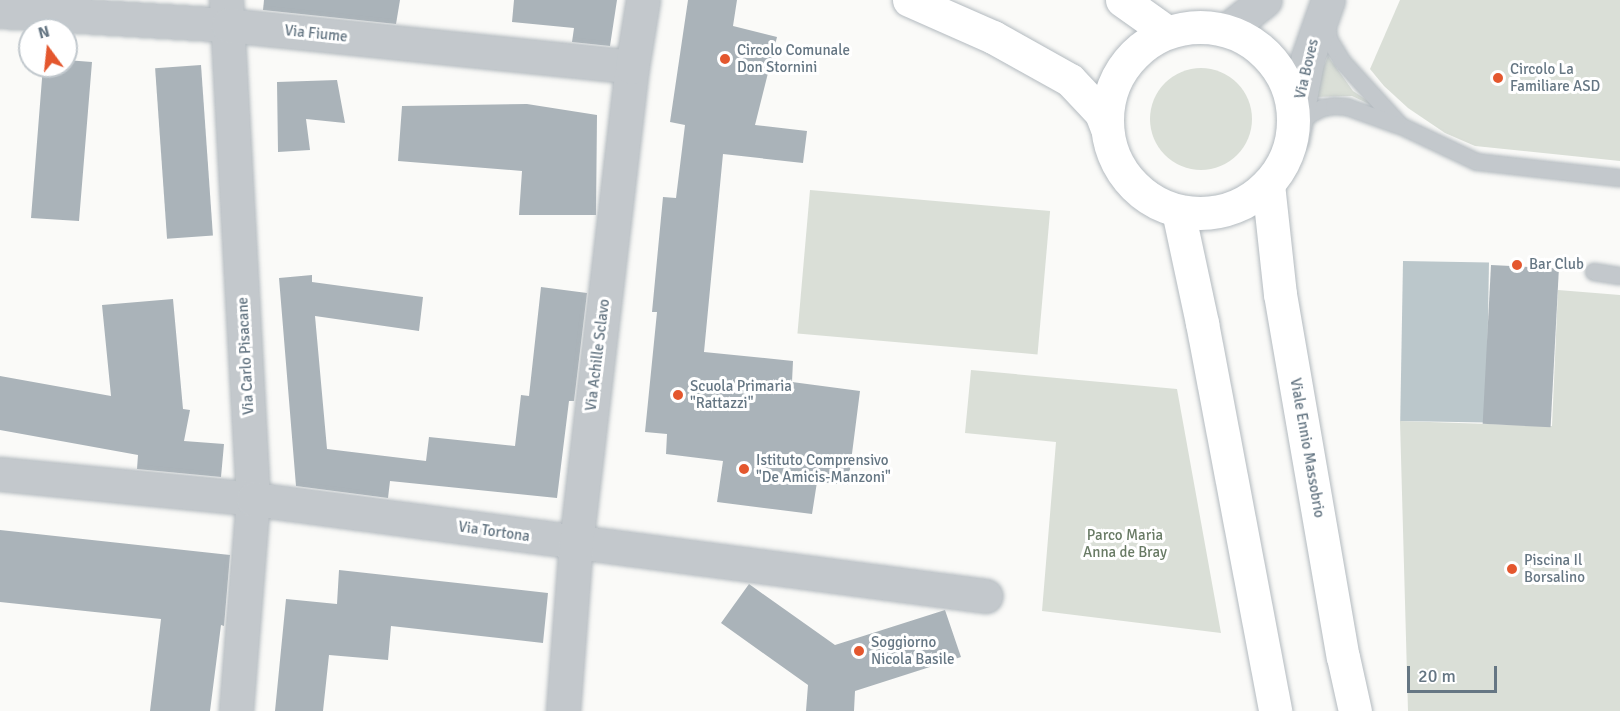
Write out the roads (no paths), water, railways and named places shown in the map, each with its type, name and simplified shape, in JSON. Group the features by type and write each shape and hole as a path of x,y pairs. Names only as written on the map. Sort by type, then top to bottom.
{"main road":[{"path":"909,0 993,38 1070,80 1089,97 1101,113 1114,157 1130,181 1152,200 1178,211 1210,213 1242,203 1268,184 1283,164 1292,140 1294,114 1289,90 1279,69 1264,51 1246,38 1227,30 1197,26 1167,33 1140,48 1120,71 1109,99 1107,129"},
{"path":"1122,0 1167,33"},
{"name":"Viale Ennio Massobrio","path":"1268,184 1280,294 1343,657 1355,711"},
{"path":"1178,211 1202,323 1275,711"}],"street":[{"name":"Via Achille Sclavo","path":"563,711 576,543 632,67 643,0"},
{"path":"1227,30 1265,0"},
{"name":"Via Boves","path":"1292,140 1308,57 1329,0"},
{"name":"Via Fiume","path":"0,11 227,12 632,67"},
{"name":"Via Carlo Pisacane","path":"227,12 254,499 236,711"},
{"name":"Via Tortona","path":"0,474 254,499 986,596"}],"lane":[{"path":"1329,0 1327,28 1334,49 1355,78 1401,126"},
{"path":"1292,140 1309,114 1335,106 1347,107 1401,126 1477,162 1620,178"},
{"path":"1594,272 1620,276"}],"place":[{"name":"Circolo Comunale Don Stornini","path":"725,59"},
{"name":"Circolo La Familiare ASD","path":"1498,78"},
{"name":"Bar Club","path":"1517,265"},
{"name":"Scuola Primaria \"Rattazzi\"","path":"678,395"},
{"name":"Istituto Comprensivo \"De Amicis-Manzoni\"","path":"744,469"},
{"name":"Piscina Il Borsalino","path":"1512,569"},
{"name":"Soggiorno Nicola Basile","path":"859,651"}],"park label":[{"name":"Parco Maria Anna de Bray","path":"1125,544"}]}
